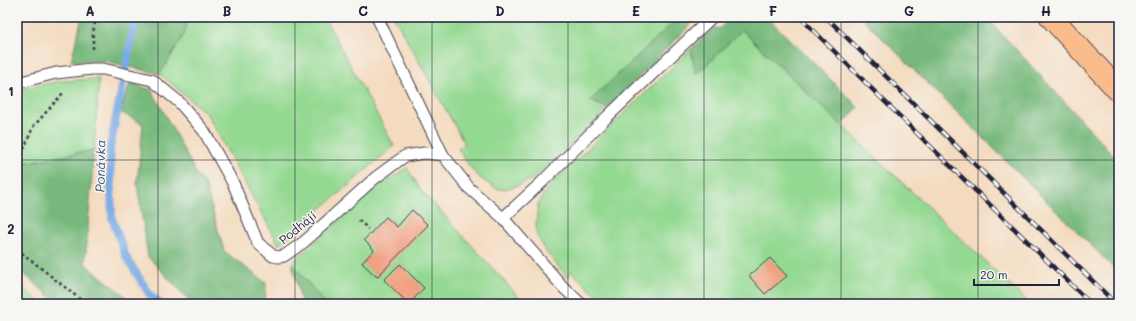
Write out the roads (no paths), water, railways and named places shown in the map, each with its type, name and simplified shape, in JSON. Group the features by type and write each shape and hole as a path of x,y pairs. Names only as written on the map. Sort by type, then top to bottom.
{"highway":[{"path":"1051,17 1119,91"}],"lane":[{"path":"377,17 443,155 469,188 503,218 563,287 581,304"},
{"path":"503,218 711,19"},
{"name":"Podhájí","path":"17,83 56,73 87,69 103,69 152,80 180,102 204,131 233,183 258,243 273,256 278,258 284,256 304,242 375,178 405,156 424,153 443,155"}],"waterway":[{"name":"Ponávka","path":"136,17 110,147 112,218 126,257 150,295 160,304"}],"railway":[{"path":"800,17 1091,304"},
{"path":"826,17 1116,304"}]}
